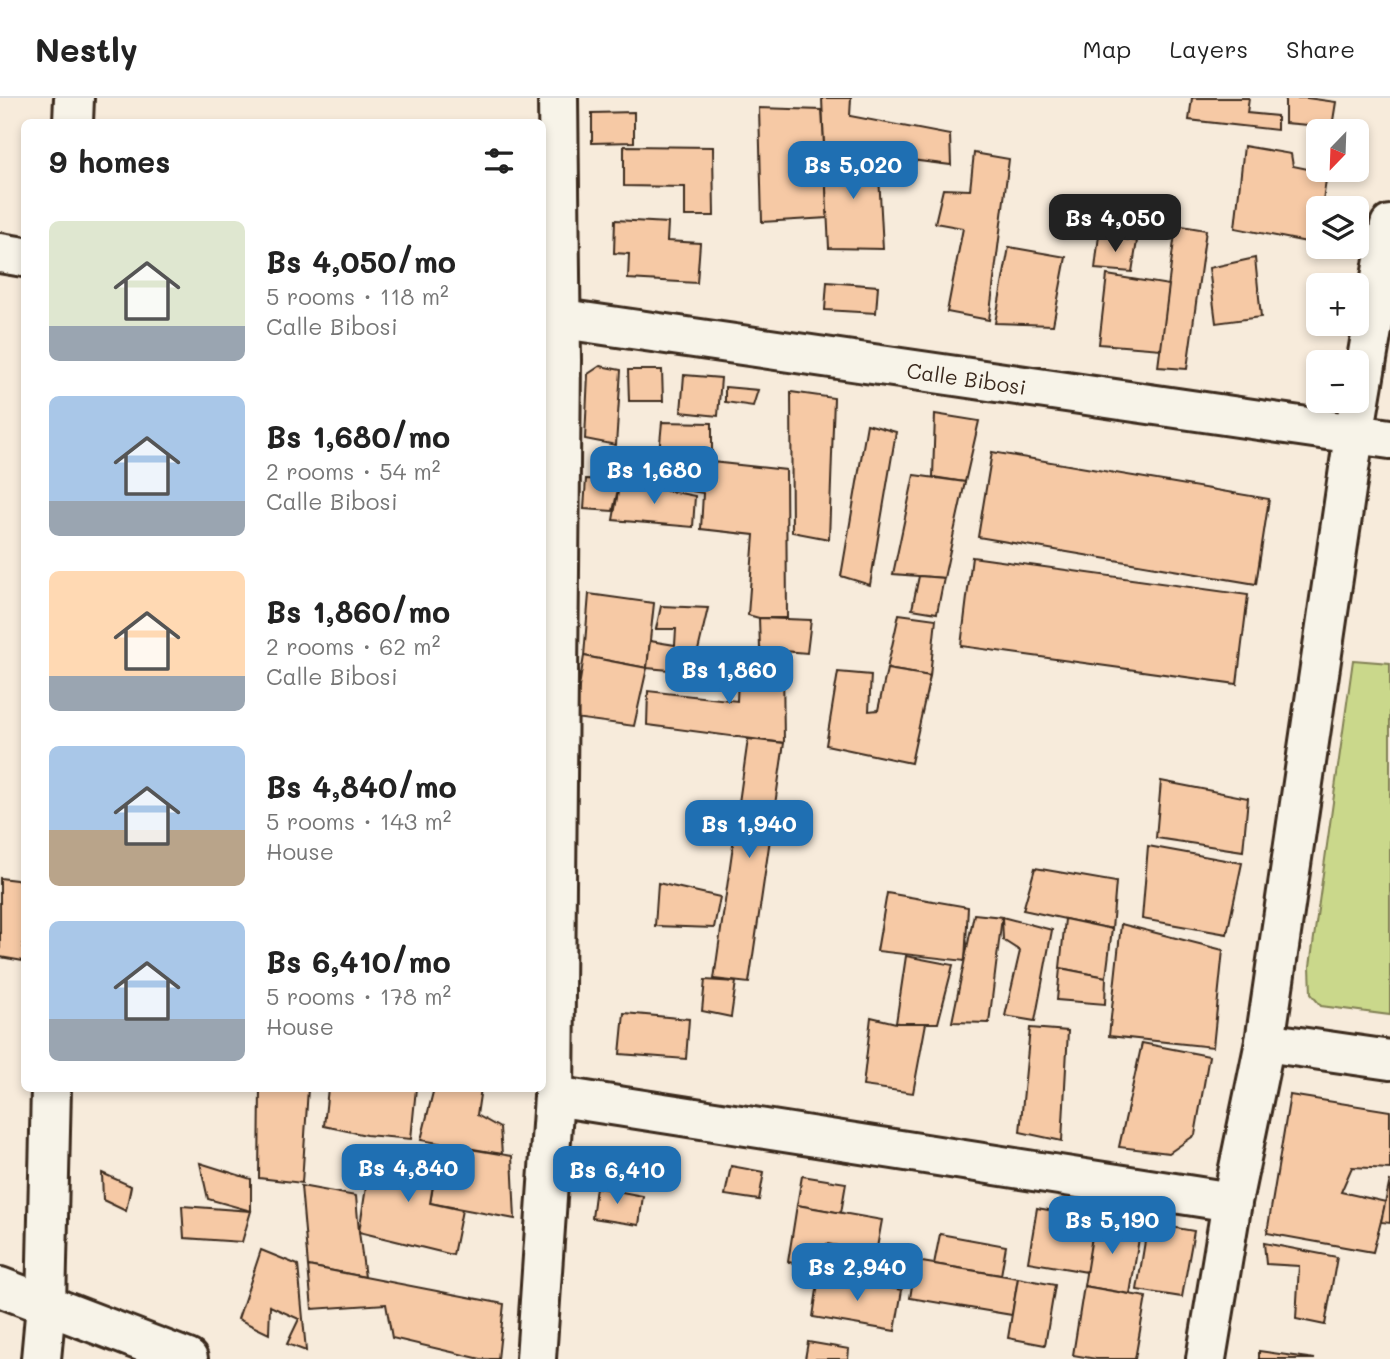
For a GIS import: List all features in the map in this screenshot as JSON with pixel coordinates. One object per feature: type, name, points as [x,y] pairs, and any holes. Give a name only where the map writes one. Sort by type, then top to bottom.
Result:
[{"type":"street","points":[[74,98],[74,119]]},
{"type":"street","points":[[536,1359],[554,1097],[552,317],[558,98]]},
{"type":"street","points":[[1206,1359],[1232,1202],[1265,1042],[1372,437],[1390,225]]},
{"type":"street","points":[[0,253],[21,256]]},
{"type":"street","name":"Calle Bibosi","points":[[552,317],[1372,437]]},
{"type":"street","points":[[1265,1042],[1390,1060]]},
{"type":"street","points":[[41,1359],[46,1305],[51,1092]]},
{"type":"street","points":[[554,1097],[1232,1202]]},
{"type":"street","points":[[0,1287],[188,1359]]},
{"type":"green space","points":[[1353,660],[1390,663],[1390,1015],[1321,1006],[1311,994],[1310,966]]},
{"type":"building","points":[[822,98],[851,98],[850,116],[950,135],[951,165],[824,149]]},
{"type":"building","points":[[1192,98],[1249,98],[1247,113],[1277,116],[1277,130],[1189,120]]},
{"type":"building","points":[[1285,98],[1336,102],[1333,119],[1306,119],[1306,125],[1285,123]]},
{"type":"building","points":[[759,108],[822,110],[828,218],[762,222]]},
{"type":"building","points":[[634,112],[634,142],[592,143],[592,113]]},
{"type":"building","points":[[624,146],[713,147],[714,216],[685,216],[685,187],[624,186]]},
{"type":"building","points":[[1244,146],[1291,154],[1293,166],[1306,169],[1306,182],[1326,182],[1324,196],[1306,196],[1306,242],[1235,228]]},
{"type":"building","points":[[824,149],[878,157],[883,249],[829,248]]},
{"type":"building","points":[[974,153],[1009,159],[989,320],[947,312],[963,228],[935,223],[943,189],[970,190]]},
{"type":"building","points":[[615,220],[668,223],[667,241],[700,243],[697,283],[628,279],[629,254],[614,253]]},
{"type":"building","points":[[1176,225],[1206,230],[1187,369],[1158,367]]},
{"type":"building","points":[[1099,235],[1137,241],[1132,272],[1095,269]]},
{"type":"building","points":[[1009,247],[1066,257],[1053,325],[995,323]]},
{"type":"building","points":[[1255,258],[1261,317],[1216,323],[1209,268]]},
{"type":"building","points":[[1107,275],[1169,285],[1161,349],[1099,344]]},
{"type":"building","points":[[827,282],[878,286],[876,313],[825,310]]},
{"type":"building","points":[[600,366],[621,370],[616,445],[585,439],[588,374]]},
{"type":"building","points":[[628,370],[662,370],[663,401],[629,401]]},
{"type":"building","points":[[684,375],[721,378],[718,416],[681,412]]},
{"type":"building","points":[[725,387],[758,390],[753,406],[725,402]]},
{"type":"building","points":[[791,392],[834,398],[829,539],[792,532]]},
{"type":"building","points":[[935,414],[979,421],[965,482],[933,477]]},
{"type":"building","points":[[662,422],[712,423],[712,462],[786,470],[787,618],[759,618],[748,615],[754,535],[701,529],[703,493],[656,485]]},
{"type":"building","points":[[867,424],[896,432],[870,585],[841,576]]},
{"type":"building","points":[[992,452],[1269,499],[1256,584],[978,537]]},
{"type":"building","points":[[914,475],[965,482],[944,578],[893,574]]},
{"type":"building","points":[[586,479],[620,481],[613,511],[584,509]]},
{"type":"building","points":[[620,481],[695,496],[693,527],[613,520]]},
{"type":"building","points":[[972,557],[1248,595],[1237,684],[961,646]]},
{"type":"building","points":[[919,576],[944,578],[937,613],[912,609]]},
{"type":"building","points":[[589,594],[654,603],[647,668],[584,656]]},
{"type":"building","points":[[661,606],[708,608],[693,672],[647,668],[650,641],[675,645],[676,629],[656,629]]},
{"type":"building","points":[[899,614],[936,619],[930,676],[887,669]]},
{"type":"building","points":[[759,618],[811,620],[807,653],[760,649]]},
{"type":"building","points":[[739,655],[783,664],[784,743],[647,725],[648,691],[737,701]]},
{"type":"building","points":[[584,656],[647,668],[634,726],[574,718]]},
{"type":"building","points":[[887,669],[930,676],[911,763],[826,745],[838,672],[871,675],[869,711],[878,710]]},
{"type":"building","points":[[748,739],[784,743],[749,983],[714,979]]},
{"type":"building","points":[[1161,781],[1248,798],[1243,851],[1156,838]]},
{"type":"building","points":[[1148,846],[1242,863],[1227,934],[1142,919]]},
{"type":"building","points":[[1035,868],[1116,882],[1112,929],[1023,910]]},
{"type":"building","points":[[0,878],[21,881],[21,961],[0,957]]},
{"type":"building","points":[[658,883],[720,897],[714,928],[655,926]]},
{"type":"building","points":[[887,893],[968,907],[965,961],[877,951]]},
{"type":"building","points":[[974,914],[1002,917],[989,1023],[952,1022]]},
{"type":"building","points":[[1002,917],[1052,930],[1035,1021],[1005,1016],[1020,951],[1003,940]]},
{"type":"building","points":[[1065,919],[1112,929],[1106,977],[1060,968]]},
{"type":"building","points":[[1121,924],[1223,950],[1213,1047],[1109,1036]]},
{"type":"building","points":[[906,956],[953,965],[938,1023],[896,1023]]},
{"type":"building","points":[[1060,968],[1106,977],[1105,1004],[1057,1000]]},
{"type":"building","points":[[705,980],[736,982],[731,1017],[702,1011]]},
{"type":"building","points":[[624,1013],[689,1019],[686,1059],[620,1054]]},
{"type":"building","points":[[871,1017],[896,1023],[926,1023],[913,1093],[863,1086]]},
{"type":"building","points":[[1030,1028],[1068,1031],[1062,1141],[1020,1132]]},
{"type":"building","points":[[1142,1043],[1209,1056],[1195,1135],[1169,1153],[1119,1147]]},
{"type":"building","points":[[260,1092],[308,1092],[302,1183],[259,1178]]},
{"type":"building","points":[[328,1092],[416,1092],[411,1139],[366,1135],[324,1126]]},
{"type":"building","points":[[433,1092],[480,1092],[477,1115],[500,1128],[502,1154],[421,1140]]},
{"type":"building","points":[[1290,1095],[1390,1111],[1390,1169],[1352,1167],[1341,1192],[1386,1202],[1373,1252],[1267,1233]]},
{"type":"building","points":[[440,1144],[512,1156],[515,1219],[430,1203]]},
{"type":"building","points":[[371,1155],[438,1156],[430,1203],[462,1210],[453,1255],[359,1232]]},
{"type":"building","points":[[200,1163],[251,1179],[251,1211],[208,1199]]},
{"type":"building","points":[[731,1166],[764,1172],[759,1200],[725,1195]]},
{"type":"building","points":[[102,1173],[131,1186],[126,1211],[103,1200]]},
{"type":"building","points":[[802,1176],[846,1183],[841,1213],[797,1205]]},
{"type":"building","points":[[1390,1180],[1390,1223],[1381,1222]]},
{"type":"building","points":[[301,1186],[356,1196],[365,1277],[308,1266]]},
{"type":"building","points":[[596,1187],[643,1196],[639,1225],[592,1218]]},
{"type":"building","points":[[797,1205],[882,1220],[876,1253],[827,1244],[824,1268],[788,1262]]},
{"type":"building","points":[[182,1206],[251,1211],[242,1242],[184,1238]]},
{"type":"building","points":[[1037,1208],[1095,1218],[1087,1272],[1028,1262]]},
{"type":"building","points":[[1095,1218],[1141,1226],[1130,1294],[1084,1286]]},
{"type":"building","points":[[1148,1223],[1194,1231],[1182,1297],[1137,1290]]},
{"type":"building","points":[[940,1234],[1006,1246],[1001,1275],[934,1264]]},
{"type":"building","points":[[1264,1243],[1337,1257],[1325,1325],[1296,1319],[1299,1266],[1266,1264]]},
{"type":"building","points":[[261,1250],[298,1265],[306,1351],[287,1344],[299,1319],[270,1306],[269,1334],[238,1319]]},
{"type":"building","points":[[916,1261],[1018,1278],[1012,1315],[910,1298]]},
{"type":"building","points":[[308,1266],[504,1304],[498,1359],[481,1359],[392,1338],[386,1304],[312,1309]]},
{"type":"building","points":[[819,1276],[902,1290],[895,1331],[813,1317]]},
{"type":"building","points":[[1018,1278],[1055,1285],[1045,1345],[1008,1338]]},
{"type":"building","points":[[1084,1286],[1146,1297],[1135,1359],[1096,1359],[1073,1355]]},
{"type":"building","points":[[808,1342],[849,1349],[848,1359],[805,1359]]},
{"type":"building","points":[[1259,1351],[1315,1359],[1259,1359]]}]
